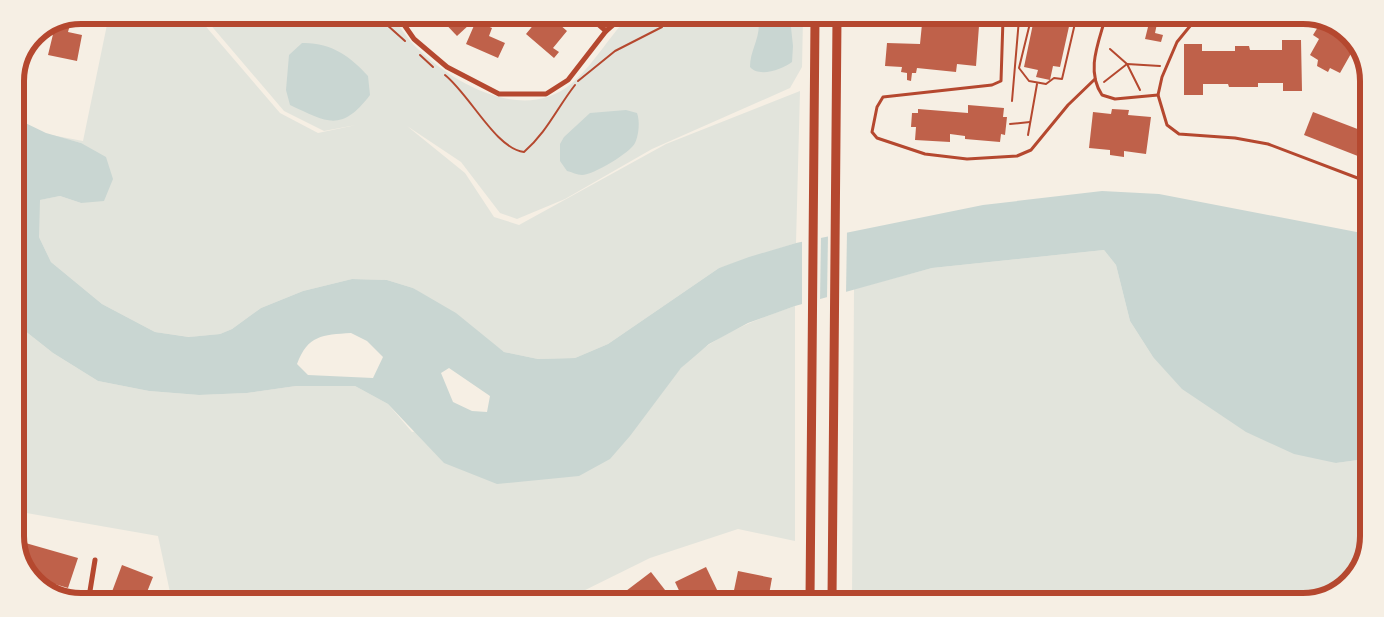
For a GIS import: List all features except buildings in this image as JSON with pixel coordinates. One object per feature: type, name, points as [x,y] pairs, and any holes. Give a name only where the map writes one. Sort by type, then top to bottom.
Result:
[{"type":"main road","points":[[810,593],[815,24]]},
{"type":"main road","points":[[832,593],[837,24]]},
{"type":"street","points":[[404,24],[414,39],[447,68],[499,94],[546,94],[568,80],[606,31],[614,24]]},
{"type":"street","points":[[598,24],[606,31]]},
{"type":"street","points":[[90,593],[96,560]]},
{"type":"lane","points":[[1003,24],[1001,81],[992,85],[883,98],[877,107],[872,132],[877,138],[925,154],[967,160],[1016,156],[1031,150],[1068,105],[1095,79]]},
{"type":"lane","points":[[1104,24],[1093,64],[1095,79],[1102,95],[1108,98],[1158,95]]},
{"type":"lane","points":[[1210,24],[1193,25],[1177,42],[1168,61],[1158,95],[1167,125],[1179,134],[1235,138],[1268,144],[1360,179]]},
{"type":"path","points":[[383,24],[410,46]]},
{"type":"path","points":[[444,74],[460,88],[499,139],[514,150],[524,152],[535,142],[579,81],[616,51],[662,27],[664,24]]},
{"type":"path","points":[[1012,101],[1018,24]]},
{"type":"path","points":[[1019,68],[1030,24]]},
{"type":"path","points":[[1019,68],[1029,81],[1037,84],[1046,84],[1054,78],[1062,78],[1075,24]]},
{"type":"path","points":[[1110,49],[1127,64],[1140,90]]},
{"type":"path","points":[[416,51],[438,70]]},
{"type":"path","points":[[1100,84],[1108,80],[1127,64],[1133,62],[1160,66]]},
{"type":"path","points":[[1108,80],[1108,87]]},
{"type":"path","points":[[1028,135],[1037,84]]},
{"type":"path","points":[[1010,124],[1030,122]]},
{"type":"shaded area","points":[[107,24],[204,24],[280,113],[318,133],[356,125],[324,131],[284,111],[210,24],[398,24],[414,45],[451,75],[491,95],[512,100],[533,100],[552,95],[571,84],[586,70],[622,24],[803,24],[802,67],[790,88],[652,149],[565,199],[517,219],[500,213],[461,162],[407,126],[465,173],[494,217],[519,225],[666,144],[800,91],[796,243],[719,268],[608,344],[575,358],[538,359],[504,352],[413,288],[387,280],[352,279],[303,291],[261,308],[232,329],[220,334],[190,337],[155,332],[102,304],[51,262],[39,237],[39,200],[60,196],[81,203],[81,143],[46,134],[83,141]]},
{"type":"shaded area","points":[[791,24],[793,46],[792,62],[777,70],[765,72],[759,72],[750,67],[759,25]]},
{"type":"shaded area","points":[[302,43],[322,45],[339,52],[354,62],[368,76],[370,95],[350,115],[333,121],[314,116],[290,105],[286,90],[289,55]]},
{"type":"shaded area","points":[[626,110],[637,113],[639,120],[637,136],[632,147],[611,163],[587,174],[580,175],[567,171],[560,161],[560,144],[564,137],[590,113]]},
{"type":"shaded area","points":[[24,122],[46,133],[81,143],[106,157],[113,179],[104,201],[81,203],[60,196],[40,200],[39,237],[51,262],[102,304],[155,332],[189,337],[220,334],[232,329],[261,308],[303,291],[352,279],[387,280],[413,288],[456,313],[504,352],[538,359],[575,358],[608,344],[719,268],[749,257],[796,243],[983,205],[1102,191],[1159,194],[1360,233],[1360,460],[1336,463],[1294,454],[1246,432],[1182,389],[1153,357],[1130,321],[1116,265],[1104,250],[932,268],[795,306],[748,323],[709,344],[681,368],[630,436],[610,459],[579,476],[497,484],[444,463],[388,404],[355,386],[296,386],[247,393],[199,395],[149,391],[98,381],[53,353],[24,330]],"holes":[[[351,333],[367,341],[383,357],[373,378],[308,375],[297,364],[306,347],[317,338]],[[449,368],[490,396],[487,412],[472,411],[453,402],[441,373]]]},
{"type":"shaded area","points":[[1104,250],[1116,265],[1130,321],[1153,357],[1336,463],[1360,460],[1360,536],[1359,547],[1353,565],[1335,584],[1311,593],[852,593],[854,289],[932,268]]},
{"type":"shaded area","points":[[795,306],[795,541],[738,529],[650,558],[579,593],[170,593],[158,536],[24,513],[24,330],[53,353],[98,381],[149,391],[199,395],[247,393],[296,386],[355,386],[388,404],[412,432],[657,399],[678,372],[706,347],[734,330]]},
{"type":"pier","points":[[847,230],[846,294],[827,299],[828,234]]},
{"type":"pier","points":[[821,235],[820,301],[802,307],[802,239]]}]
